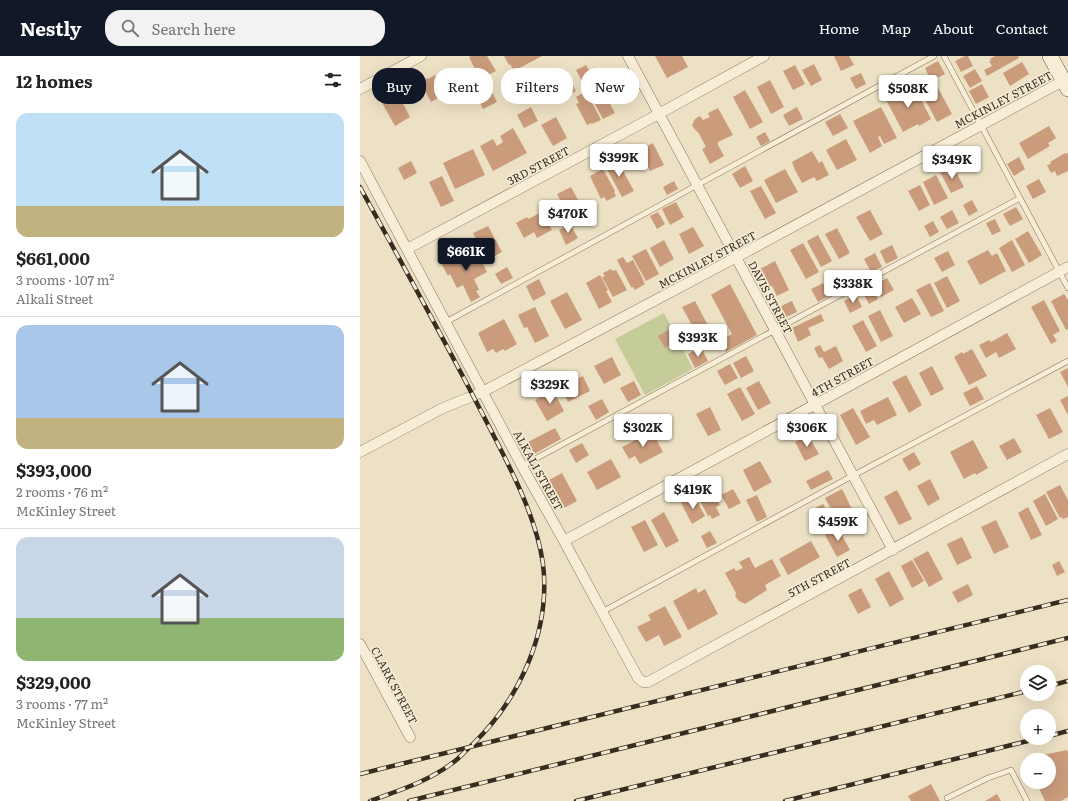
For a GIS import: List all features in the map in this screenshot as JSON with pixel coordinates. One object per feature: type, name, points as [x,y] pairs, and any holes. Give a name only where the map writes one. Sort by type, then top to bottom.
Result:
[{"type":"main road","points":[[1050,56],[1066,85]]},
{"type":"street","name":"DAVIS STREET","points":[[628,56],[893,550]]},
{"type":"street","name":"3RD STREET","points":[[407,249],[764,56]]},
{"type":"street","points":[[360,89],[418,57]]},
{"type":"street","name":"MCKINLEY STREET","points":[[360,452],[443,408],[483,392],[981,125],[1066,85]]},
{"type":"street","name":"ALKALI STREET","points":[[360,161],[522,466],[638,678],[643,682]]},
{"type":"street","name":"4TH STREET","points":[[564,541],[1064,269]]},
{"type":"street","name":"5TH STREET","points":[[643,682],[648,682],[1068,454]]},
{"type":"street","name":"CLARK STREET","points":[[360,644],[410,738]]},
{"type":"lane","points":[[446,322],[934,56]]},
{"type":"lane","points":[[944,56],[1020,198],[1064,269],[1068,288]]},
{"type":"lane","points":[[522,466],[1020,198]]},
{"type":"lane","points":[[602,612],[853,475],[1068,361]]},
{"type":"lane","points":[[947,798],[988,778],[1011,770],[1027,801]]},
{"type":"green space","points":[[664,313],[693,369],[645,395],[615,339]]},
{"type":"building","points":[[487,56],[496,71],[493,72],[493,68],[474,68],[469,57]]},
{"type":"building","points":[[504,56],[542,56],[520,68],[512,68],[510,64],[509,65]]},
{"type":"building","points":[[655,56],[682,56],[688,67],[667,78]]},
{"type":"building","points":[[834,56],[849,56],[854,65],[841,71]]},
{"type":"building","points":[[968,56],[973,66],[961,72],[955,61]]},
{"type":"building","points":[[995,56],[1018,56],[1019,58],[987,76],[984,70],[992,66],[989,61],[991,61],[990,59]]},
{"type":"building","points":[[938,61],[945,74],[931,81],[925,68]]},
{"type":"building","points":[[1022,62],[1029,74],[1010,86],[1003,73]]},
{"type":"building","points":[[814,64],[822,80],[811,86],[802,70]]},
{"type":"building","points":[[586,65],[588,68],[581,68],[581,79],[576,70]]},
{"type":"building","points":[[795,65],[805,84],[793,90],[783,71]]},
{"type":"building","points":[[975,69],[982,81],[970,88],[963,76]]},
{"type":"building","points":[[861,73],[866,84],[856,89],[850,78]]},
{"type":"building","points":[[434,76],[434,100],[431,102],[426,93],[426,79]]},
{"type":"building","points":[[770,80],[784,107],[771,114],[757,87]]},
{"type":"building","points":[[936,84],[952,114],[937,122],[921,92]]},
{"type":"building","points":[[982,84],[989,97],[976,104],[969,91]]},
{"type":"building","points":[[573,86],[576,91],[573,93]]},
{"type":"building","points":[[915,88],[931,119],[919,126],[918,124],[903,132],[883,94],[891,90],[896,98]]},
{"type":"building","points":[[745,90],[763,122],[750,129],[733,97]]},
{"type":"building","points":[[493,94],[497,102],[493,104]]},
{"type":"building","points":[[581,94],[581,104],[593,104],[601,120],[587,125],[576,104],[579,103],[576,97]]},
{"type":"building","points":[[383,104],[403,104],[410,117],[395,126]]},
{"type":"building","points":[[480,104],[493,104],[483,109]]},
{"type":"building","points":[[595,104],[610,104],[615,113],[603,119]]},
{"type":"building","points":[[531,107],[538,121],[524,128],[517,115]]},
{"type":"building","points":[[797,107],[803,119],[789,126],[783,115]]},
{"type":"building","points":[[881,107],[897,138],[884,144],[880,136],[878,137],[882,146],[870,153],[853,121]]},
{"type":"building","points":[[718,108],[733,135],[718,142],[724,156],[710,164],[702,149],[706,147],[698,132],[692,125],[695,119],[700,116],[703,120],[710,117],[708,113]]},
{"type":"building","points":[[840,114],[848,128],[833,136],[825,122]]},
{"type":"building","points":[[556,117],[567,138],[553,146],[541,125]]},
{"type":"building","points":[[1049,126],[1056,138],[1048,143],[1050,146],[1028,159],[1019,143]]},
{"type":"building","points":[[513,128],[527,153],[493,171],[480,146],[493,139],[497,146],[503,142],[500,136]]},
{"type":"building","points":[[765,132],[770,141],[761,146],[756,137]]},
{"type":"building","points":[[846,139],[857,160],[837,170],[826,150]]},
{"type":"building","points":[[653,143],[664,165],[650,171],[640,150]]},
{"type":"building","points":[[473,149],[485,175],[455,189],[443,163]]},
{"type":"building","points":[[812,151],[819,163],[822,161],[829,175],[817,181],[814,177],[802,183],[792,162]]},
{"type":"building","points":[[1065,153],[1068,153],[1068,171],[1057,176],[1055,171],[1051,173],[1047,165],[1051,164],[1050,162]]},
{"type":"building","points":[[1019,157],[1025,169],[1014,176],[1007,164]]},
{"type":"building","points":[[616,158],[634,191],[622,197],[604,164]]},
{"type":"building","points":[[411,161],[417,173],[404,180],[398,168]]},
{"type":"building","points":[[745,166],[753,181],[740,188],[732,174]]},
{"type":"building","points":[[953,166],[964,187],[951,193],[940,172]]},
{"type":"building","points":[[603,169],[615,191],[616,196],[607,201],[604,197],[601,199],[590,176]]},
{"type":"building","points":[[785,169],[798,192],[776,203],[764,180]]},
{"type":"building","points":[[936,175],[948,198],[934,205],[923,182]]},
{"type":"building","points":[[442,176],[454,201],[441,207],[429,182]]},
{"type":"building","points":[[1039,179],[1046,192],[1033,199],[1026,186]]},
{"type":"building","points":[[674,181],[678,189],[667,195],[663,187]]},
{"type":"building","points":[[920,185],[930,205],[919,211],[908,191]]},
{"type":"building","points":[[761,186],[776,213],[765,219],[750,191]]},
{"type":"building","points":[[571,187],[585,213],[571,221],[557,194]]},
{"type":"building","points":[[972,200],[978,211],[969,216],[963,205]]},
{"type":"building","points":[[676,202],[684,217],[670,225],[662,209]]},
{"type":"building","points":[[1016,207],[1023,219],[1010,226],[1003,214]]},
{"type":"building","points":[[870,210],[883,234],[870,241],[856,217]]},
{"type":"building","points":[[952,210],[959,223],[947,229],[940,217]]},
{"type":"building","points":[[542,212],[552,230],[537,238],[534,232],[524,238],[516,223],[527,217],[528,219]]},
{"type":"building","points":[[658,212],[665,224],[657,229],[650,216]]},
{"type":"building","points":[[995,219],[1001,231],[992,235],[986,223]]},
{"type":"building","points":[[933,221],[939,232],[930,237],[924,226]]},
{"type":"building","points":[[570,224],[578,238],[566,245],[559,230]]},
{"type":"building","points":[[488,226],[502,252],[487,260],[473,233]]},
{"type":"building","points":[[693,227],[704,246],[689,254],[679,234]]},
{"type":"building","points":[[837,228],[850,253],[839,259],[825,234]]},
{"type":"building","points":[[1028,231],[1042,255],[1029,263],[1015,239]]},
{"type":"building","points":[[818,235],[832,261],[821,267],[807,241]]},
{"type":"building","points":[[664,240],[674,259],[660,267],[650,248]]},
{"type":"building","points":[[1012,240],[1025,265],[1012,272],[999,248]]},
{"type":"building","points":[[803,243],[819,272],[806,279],[790,250]]},
{"type":"building","points":[[892,245],[898,258],[886,264],[880,251]]},
{"type":"building","points":[[467,249],[470,255],[477,252],[487,272],[474,279],[479,290],[476,291],[480,297],[471,302],[463,285],[457,288],[450,274],[448,276],[441,263]]},
{"type":"building","points":[[646,249],[659,274],[646,281],[632,256]]},
{"type":"building","points":[[988,250],[992,256],[997,253],[1006,271],[980,285],[967,261]]},
{"type":"building","points":[[948,251],[955,265],[942,272],[934,258]]},
{"type":"building","points":[[875,253],[882,267],[871,272],[864,259]]},
{"type":"building","points":[[623,257],[627,263],[633,260],[644,281],[645,284],[635,290],[631,287],[617,260]]},
{"type":"building","points":[[775,261],[789,290],[777,296],[772,286],[769,287],[760,269]]},
{"type":"building","points":[[507,267],[513,278],[501,284],[495,274]]},
{"type":"building","points":[[611,269],[613,271],[616,270],[627,290],[613,297],[602,277],[605,276],[603,273]]},
{"type":"building","points":[[600,275],[608,290],[606,291],[612,302],[599,309],[586,283]]},
{"type":"building","points":[[947,276],[960,301],[947,308],[934,283]]},
{"type":"building","points":[[887,278],[894,290],[881,297],[875,285]]},
{"type":"building","points":[[539,279],[546,294],[533,301],[526,286]]},
{"type":"building","points":[[823,283],[829,296],[818,302],[811,289]]},
{"type":"building","points":[[930,283],[944,311],[931,317],[916,290]]},
{"type":"building","points":[[730,284],[757,335],[726,352],[720,341],[732,334],[711,295]]},
{"type":"building","points":[[871,286],[878,299],[869,304],[862,291]]},
{"type":"building","points":[[567,292],[582,320],[565,329],[550,301]]},
{"type":"building","points":[[1064,294],[1068,300],[1068,329],[1066,330],[1051,301]]},
{"type":"building","points":[[856,295],[862,307],[850,313],[844,301]]},
{"type":"building","points":[[912,298],[921,314],[904,323],[895,307]]},
{"type":"building","points":[[1044,300],[1060,331],[1053,335],[1057,341],[1051,344],[1031,307]]},
{"type":"building","points":[[695,301],[710,329],[698,336],[682,307]]},
{"type":"building","points":[[792,301],[797,312],[786,317],[781,306]]},
{"type":"building","points":[[535,307],[549,336],[535,343],[527,327],[524,328],[518,315]]},
{"type":"building","points":[[880,310],[893,336],[881,342],[868,316]]},
{"type":"building","points":[[821,314],[824,321],[808,328],[811,335],[798,342],[792,328]]},
{"type":"building","points":[[504,319],[517,344],[505,351],[503,349],[496,353],[493,349],[487,352],[478,333]]},
{"type":"building","points":[[863,320],[877,346],[866,352],[852,326]]},
{"type":"building","points":[[668,330],[675,342],[665,348],[658,336]]},
{"type":"building","points":[[1007,333],[1016,349],[999,358],[996,352],[986,358],[979,345],[989,340],[991,342]]},
{"type":"building","points":[[820,345],[824,352],[836,346],[843,361],[829,369],[822,357],[819,358],[814,348]]},
{"type":"building","points":[[701,347],[708,361],[695,368],[688,354]]},
{"type":"building","points":[[972,349],[987,376],[969,385],[954,357],[962,352],[963,354]]},
{"type":"building","points":[[746,356],[754,371],[741,378],[733,363]]},
{"type":"building","points":[[612,357],[621,375],[604,384],[594,366]]},
{"type":"building","points":[[730,364],[738,378],[725,385],[717,371]]},
{"type":"building","points":[[932,366],[944,389],[931,396],[919,373]]},
{"type":"building","points":[[1068,368],[1068,387],[1060,372]]},
{"type":"building","points":[[906,375],[922,405],[909,413],[892,382]]},
{"type":"building","points":[[583,376],[590,391],[568,402],[561,387]]},
{"type":"building","points":[[634,381],[641,395],[628,402],[620,388]]},
{"type":"building","points":[[759,381],[771,403],[758,410],[746,388]]},
{"type":"building","points":[[977,386],[984,399],[970,406],[963,393]]},
{"type":"building","points":[[740,387],[755,414],[742,421],[727,394]]},
{"type":"building","points":[[553,390],[564,411],[547,421],[535,400]]},
{"type":"building","points":[[1068,396],[1068,415],[1060,400]]},
{"type":"building","points":[[888,397],[897,415],[877,425],[874,420],[866,424],[860,411]]},
{"type":"building","points":[[602,399],[609,412],[596,420],[588,406]]},
{"type":"building","points":[[710,407],[721,430],[708,436],[696,414]]},
{"type":"building","points":[[853,408],[870,437],[856,445],[840,415]]},
{"type":"building","points":[[1050,408],[1063,432],[1049,439],[1036,415]]},
{"type":"building","points":[[555,428],[561,439],[534,454],[528,442]]},
{"type":"building","points":[[652,431],[663,452],[640,464],[635,456],[629,459],[622,447]]},
{"type":"building","points":[[808,435],[819,454],[805,461],[795,442]]},
{"type":"building","points":[[1014,438],[1022,452],[1007,460],[999,446]]},
{"type":"building","points":[[973,440],[988,468],[976,475],[975,473],[964,479],[950,452]]},
{"type":"building","points":[[582,443],[589,455],[576,463],[569,450]]},
{"type":"building","points":[[914,452],[921,464],[909,471],[902,459]]},
{"type":"building","points":[[611,459],[621,477],[597,490],[587,472]]},
{"type":"building","points":[[760,461],[772,482],[754,492],[743,470]]},
{"type":"building","points":[[828,470],[833,479],[811,490],[806,481]]},
{"type":"building","points":[[562,473],[577,501],[564,508],[549,480]]},
{"type":"building","points":[[930,479],[940,499],[928,506],[917,486]]},
{"type":"building","points":[[1060,485],[1068,500],[1068,517],[1063,519],[1061,517],[1060,518],[1046,492]]},
{"type":"building","points":[[711,488],[720,505],[716,507],[720,515],[712,519],[710,515],[708,516],[697,495]]},
{"type":"building","points":[[733,489],[741,503],[729,509],[721,495]]},
{"type":"building","points":[[842,489],[854,513],[838,522],[825,498]]},
{"type":"building","points":[[897,490],[912,519],[899,525],[884,497]]},
{"type":"building","points":[[1045,494],[1058,519],[1046,526],[1033,501]]},
{"type":"building","points":[[757,495],[767,517],[757,522],[746,500]]},
{"type":"building","points":[[694,496],[705,516],[692,524],[681,503]]},
{"type":"building","points":[[823,504],[830,516],[818,522],[812,510]]},
{"type":"building","points":[[1028,507],[1042,535],[1031,540],[1018,513]]},
{"type":"building","points":[[664,512],[679,541],[666,548],[651,520]]},
{"type":"building","points":[[645,520],[658,545],[644,552],[631,527]]},
{"type":"building","points":[[996,520],[1009,547],[994,554],[981,527]]},
{"type":"building","points":[[838,528],[850,550],[837,557],[825,535]]},
{"type":"building","points":[[710,531],[717,543],[707,548],[701,536]]},
{"type":"building","points":[[962,537],[972,558],[957,565],[947,544]]},
{"type":"building","points":[[811,541],[820,557],[788,575],[779,559]]},
{"type":"building","points":[[928,551],[943,579],[929,587],[913,559]]},
{"type":"building","points":[[749,557],[755,568],[772,559],[781,576],[765,585],[767,590],[745,604],[739,601],[735,596],[736,593],[725,573],[734,568],[736,571],[743,568],[739,562]]},
{"type":"building","points":[[912,560],[924,581],[912,588],[901,566]]},
{"type":"building","points":[[1059,561],[1065,572],[1057,576],[1052,565]]},
{"type":"building","points":[[889,571],[904,599],[890,607],[875,579]]},
{"type":"building","points":[[968,584],[973,595],[958,603],[952,592]]},
{"type":"building","points":[[696,588],[698,593],[705,589],[718,614],[688,630],[673,601]]},
{"type":"building","points":[[861,588],[871,607],[858,614],[848,595]]},
{"type":"building","points":[[665,606],[682,637],[664,646],[659,635],[646,642],[637,627],[651,620],[648,615]]},
{"type":"building","points":[[1067,750],[1068,752],[1068,797],[1061,801],[1045,801],[1039,789],[1056,789],[1056,753],[1052,753]]},
{"type":"building","points":[[931,784],[940,801],[911,801],[908,796]]},
{"type":"building","points":[[997,794],[1001,801],[985,801]]},
{"type":"railway","points":[[360,187],[452,356],[518,486],[534,525],[543,564],[544,589],[542,614],[537,638],[529,662],[505,706],[490,726],[454,762],[442,770],[412,786],[370,801]]},
{"type":"railway","points":[[360,774],[1068,600]]},
{"type":"railway","points":[[409,801],[1068,638]]},
{"type":"railway","points":[[1056,684],[1068,681]]},
{"type":"railway","points":[[576,801],[1020,693]]},
{"type":"railway","points":[[1056,734],[1068,731]]},
{"type":"railway","points":[[785,801],[1020,743]]}]
